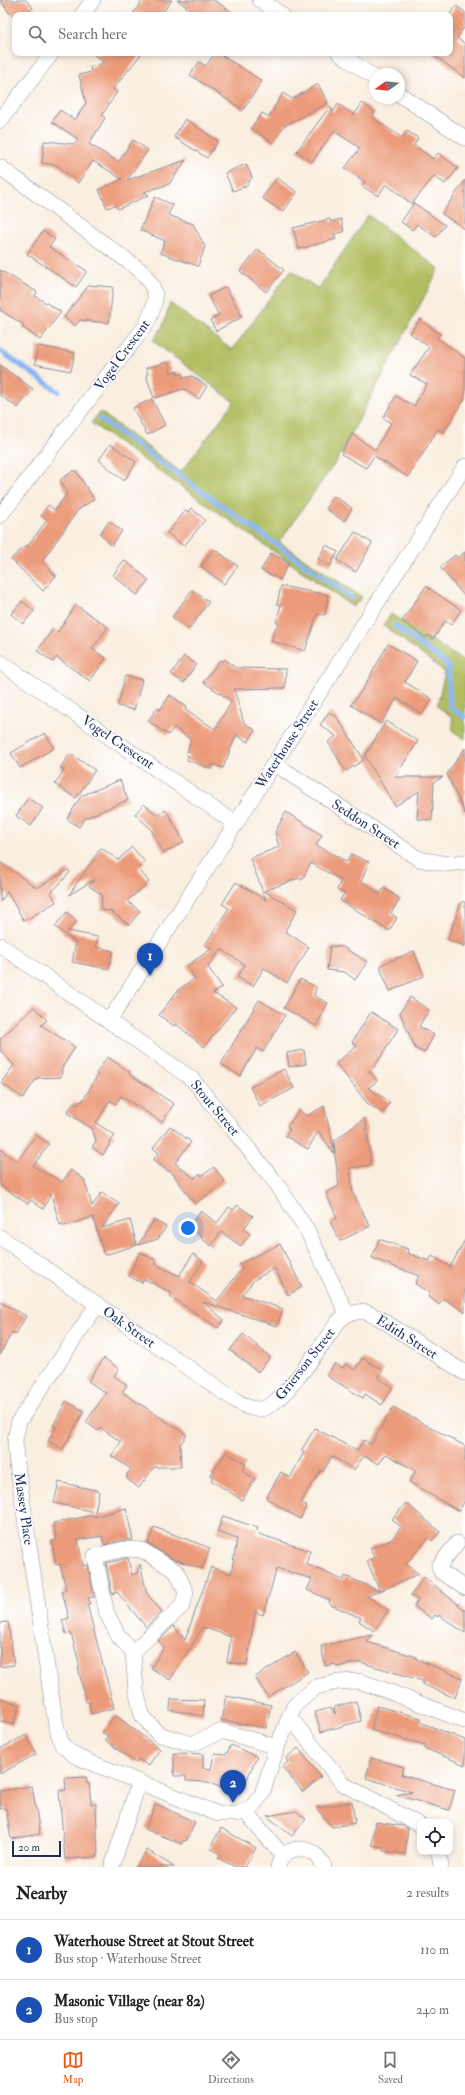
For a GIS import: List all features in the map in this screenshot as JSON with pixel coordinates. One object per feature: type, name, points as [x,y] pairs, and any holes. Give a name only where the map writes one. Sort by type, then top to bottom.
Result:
[{"type":"street","points":[[84,12],[93,0]]},
{"type":"street","points":[[260,0],[278,12]]},
{"type":"street","points":[[0,121],[50,56]]},
{"type":"street","points":[[343,56],[369,74]]},
{"type":"street","points":[[405,98],[465,138]]},
{"type":"street","name":"Vogel Crescent","points":[[0,167],[140,270],[152,283],[156,303],[146,325],[0,516]]},
{"type":"street","name":"Waterhouse Street","points":[[109,1021],[465,466]]},
{"type":"street","name":"Vogel Crescent","points":[[0,662],[236,824]]},
{"type":"street","name":"Seddon Street","points":[[275,764],[419,859],[447,864],[465,862]]},
{"type":"street","name":"Stout Street","points":[[0,946],[192,1079],[276,1183],[307,1230],[347,1314]]},
{"type":"street","name":"Oak Street","points":[[0,1237],[244,1406],[253,1409],[262,1409]]},
{"type":"street","name":"Massey Place","points":[[97,1305],[19,1420],[15,1439],[16,1457],[56,1725],[62,1745],[75,1756],[218,1814],[237,1814],[245,1811]]},
{"type":"street","name":"Edith Street","points":[[347,1314],[363,1311],[379,1318],[465,1374]]},
{"type":"street","name":"Grierson Street","points":[[262,1409],[283,1396],[338,1322],[347,1314]]},
{"type":"street","points":[[457,1543],[439,1566],[441,1572],[465,1588]]},
{"type":"street","points":[[133,1652],[182,1606],[186,1593],[177,1572],[142,1550],[125,1549],[96,1556],[107,1614],[119,1637],[133,1652],[136,1690],[142,1714],[158,1734],[192,1744],[222,1731],[276,1747]]},
{"type":"street","points":[[324,1867],[321,1859],[309,1850],[294,1849],[281,1862],[245,1811],[251,1808],[262,1794],[276,1747],[294,1706],[316,1687],[338,1682],[358,1681],[465,1721]]},
{"type":"street","points":[[289,1716],[343,1784],[417,1823]]},
{"type":"street","points":[[112,1867],[139,1782]]},
{"type":"street","points":[[440,1855],[441,1867]]},
{"type":"green space","points":[[368,215],[439,269],[338,459],[279,542],[362,597],[353,607],[91,423],[100,412],[181,472],[234,402],[153,341],[163,326],[170,303],[232,350],[291,270],[318,289]]},
{"type":"green space","points":[[391,614],[465,662],[465,739],[453,731],[452,717],[437,706],[445,672],[383,625]]},
{"type":"building","points":[[0,0],[26,0],[33,8],[28,12],[12,12],[11,15]]},
{"type":"building","points":[[143,0],[172,0],[163,12],[134,12]]},
{"type":"building","points":[[177,0],[214,0],[232,12],[194,12]]},
{"type":"building","points":[[456,6],[465,12],[465,26],[457,38],[465,44],[465,78],[435,56],[453,56],[453,12],[452,12]]},
{"type":"building","points":[[96,56],[140,56],[113,89],[117,92],[102,115],[105,118],[89,144],[118,162],[133,140],[148,150],[127,180],[186,160],[169,184],[144,192],[149,195],[118,209],[115,205],[107,208],[99,190],[122,179],[93,161],[78,183],[57,165],[42,163],[44,141],[75,144],[78,139],[52,122],[60,110],[75,120],[86,103],[79,75],[91,72],[90,67],[104,63]]},
{"type":"building","points":[[213,56],[223,56],[262,81],[243,110],[190,75],[199,62],[206,66]]},
{"type":"building","points":[[318,84],[328,103],[284,126],[273,143],[251,128],[262,113],[269,117],[283,93],[292,99]]},
{"type":"building","points":[[362,103],[375,112],[372,117],[402,138],[407,131],[418,138],[414,145],[433,159],[438,153],[458,168],[445,184],[434,176],[412,204],[386,184],[378,196],[362,186],[365,182],[345,168],[360,148],[334,131],[312,162],[297,151],[330,106],[333,112],[338,104],[354,115]]},
{"type":"building","points":[[185,119],[218,141],[207,158],[174,137]]},
{"type":"building","points":[[246,164],[252,177],[246,186],[233,191],[225,173]]},
{"type":"building","points":[[277,178],[297,192],[283,212],[262,198]]},
{"type":"building","points":[[465,180],[465,229],[442,214]]},
{"type":"building","points":[[155,197],[173,205],[168,215],[193,224],[205,247],[198,266],[160,253],[165,241],[140,230]]},
{"type":"building","points":[[414,203],[445,225],[436,237],[417,224],[412,230],[401,222]]},
{"type":"building","points":[[330,219],[331,222],[341,219],[344,232],[334,234],[336,239],[299,249],[293,228]]},
{"type":"building","points":[[43,231],[55,239],[49,247],[87,271],[76,287],[27,254]]},
{"type":"building","points":[[258,249],[284,270],[266,292],[240,271]]},
{"type":"building","points":[[0,270],[37,292],[35,296],[61,312],[40,340],[22,327],[24,325],[0,310]]},
{"type":"building","points":[[89,285],[113,287],[109,323],[80,320],[75,326],[64,317]]},
{"type":"building","points":[[226,287],[242,317],[216,331],[210,320],[219,315],[208,296]]},
{"type":"building","points":[[420,319],[440,334],[437,338],[465,358],[465,398],[444,432],[438,429],[408,477],[374,456],[366,468],[341,454],[352,434],[375,450],[391,423],[383,418],[396,396],[414,406],[427,384],[410,375],[429,347],[410,333]]},
{"type":"building","points":[[38,346],[75,353],[71,371],[35,364]]},
{"type":"building","points":[[168,362],[171,373],[177,371],[178,375],[182,373],[184,378],[192,376],[207,386],[199,399],[184,389],[154,398],[146,375],[148,374],[146,368]]},
{"type":"building","points":[[0,365],[33,389],[18,408],[0,395]]},
{"type":"building","points":[[152,399],[165,425],[147,435],[133,408]]},
{"type":"building","points":[[110,444],[136,462],[124,481],[99,460]]},
{"type":"building","points":[[73,471],[76,471],[94,499],[78,510],[42,561],[56,576],[43,591],[11,559],[26,545],[27,547],[47,520],[41,515],[48,505],[55,510],[67,493],[60,480]]},
{"type":"building","points":[[334,496],[352,508],[344,521],[326,509]]},
{"type":"building","points":[[191,508],[205,520],[184,546],[167,533],[186,510],[188,512]]},
{"type":"building","points":[[109,521],[122,531],[112,545],[100,534]]},
{"type":"building","points":[[355,532],[372,543],[356,572],[337,560]]},
{"type":"building","points":[[326,545],[338,552],[330,566],[318,559]]},
{"type":"building","points":[[214,549],[238,566],[224,584],[201,566]]},
{"type":"building","points":[[465,552],[465,597],[440,567],[455,555],[458,558]]},
{"type":"building","points":[[271,553],[289,563],[280,580],[261,570]]},
{"type":"building","points":[[124,560],[149,580],[137,595],[113,575]]},
{"type":"building","points":[[281,586],[328,595],[325,615],[317,614],[305,651],[271,641],[274,630],[279,624],[276,622],[281,605],[277,604]]},
{"type":"building","points":[[426,586],[461,610],[451,625],[445,621],[433,639],[428,635],[426,638],[402,621]]},
{"type":"building","points":[[192,590],[209,602],[189,629],[172,617]]},
{"type":"building","points":[[22,601],[34,611],[23,624],[11,614]]},
{"type":"building","points":[[76,605],[108,627],[92,649],[106,658],[90,681],[56,657],[53,662],[37,651],[53,629],[58,632]]},
{"type":"building","points":[[388,644],[417,661],[405,682],[432,699],[422,714],[397,698],[381,724],[351,705],[364,687]]},
{"type":"building","points":[[184,656],[196,664],[184,683],[171,674]]},
{"type":"building","points":[[225,659],[236,668],[286,669],[285,688],[234,689],[244,723],[255,730],[248,742],[236,735],[223,768],[213,764],[211,769],[187,760],[189,756],[186,755],[191,740],[174,727],[168,735],[148,721],[157,708],[160,710],[170,695],[187,707],[185,710],[215,729],[232,701],[203,682],[220,660],[222,662]]},
{"type":"building","points":[[125,676],[142,680],[134,710],[118,706]]},
{"type":"building","points":[[329,712],[337,717],[364,760],[346,771],[328,742],[336,736],[320,725]]},
{"type":"building","points":[[386,721],[418,741],[395,777],[443,777],[434,782],[432,820],[417,819],[419,791],[395,806],[365,756]]},
{"type":"building","points":[[45,733],[54,748],[20,768],[11,753]]},
{"type":"building","points":[[465,748],[465,814],[447,774]]},
{"type":"building","points":[[70,754],[95,770],[76,798],[55,784],[64,770],[60,768]]},
{"type":"building","points":[[120,780],[128,800],[85,818],[79,827],[67,819],[81,796]]},
{"type":"building","points":[[28,798],[43,808],[31,826],[16,816]]},
{"type":"building","points":[[144,804],[157,815],[166,810],[184,842],[164,853],[150,828],[135,814]]},
{"type":"building","points":[[286,812],[322,835],[316,845],[347,862],[351,854],[369,862],[361,881],[380,894],[384,888],[400,899],[391,913],[397,918],[389,931],[340,900],[345,893],[337,890],[341,880],[311,863],[302,880],[299,878],[264,891],[297,910],[285,931],[309,947],[287,983],[264,968],[253,986],[237,977],[245,965],[221,949],[208,967],[222,987],[213,993],[236,1007],[204,1047],[176,1024],[174,1026],[159,1015],[178,990],[195,978],[187,966],[211,949],[205,945],[229,908],[222,904],[236,882],[266,900],[250,858],[279,847],[275,832]]},
{"type":"building","points":[[132,847],[145,862],[138,868],[149,882],[127,901],[140,911],[129,925],[111,911],[101,910],[102,895],[89,886],[95,879],[69,895],[101,848],[118,860]]},
{"type":"building","points":[[0,862],[37,888],[68,870],[70,872],[51,893],[56,902],[24,921],[7,892],[0,902]]},
{"type":"building","points":[[461,902],[465,902],[465,946],[448,940]]},
{"type":"building","points":[[67,912],[77,921],[68,931],[98,937],[96,947],[113,951],[109,969],[72,962],[76,943],[55,926]]},
{"type":"building","points":[[330,946],[343,947],[367,962],[355,980],[345,972],[327,970]]},
{"type":"building","points":[[414,951],[424,976],[390,991],[381,970],[381,965]]},
{"type":"building","points":[[300,979],[316,987],[314,996],[328,1003],[316,1026],[284,1008]]},
{"type":"building","points":[[410,997],[429,1010],[419,1026],[434,1035],[424,1053],[415,1048],[400,1013]]},
{"type":"building","points":[[259,1000],[285,1015],[263,1052],[257,1048],[240,1076],[221,1064]]},
{"type":"building","points":[[34,1007],[47,1020],[41,1025],[75,1047],[62,1068],[61,1077],[37,1078],[23,1098],[1,1083],[14,1065],[0,1050],[0,1039]]},
{"type":"building","points":[[371,1012],[398,1029],[375,1066],[369,1071],[377,1081],[368,1088],[390,1102],[383,1113],[367,1103],[336,1063],[357,1046],[352,1042]]},
{"type":"building","points":[[304,1050],[306,1064],[289,1067],[287,1053]]},
{"type":"building","points":[[107,1057],[130,1072],[129,1074],[174,1104],[162,1122],[121,1096],[116,1104],[110,1100],[96,1123],[115,1135],[103,1155],[92,1147],[96,1141],[92,1128],[67,1113],[74,1102],[78,1105],[80,1101],[82,1102],[98,1075],[96,1074]]},
{"type":"building","points":[[284,1069],[294,1088],[260,1106],[250,1087]]},
{"type":"building","points":[[324,1106],[335,1153],[334,1141],[365,1118],[371,1165],[350,1168],[353,1193],[370,1226],[340,1241],[330,1222],[337,1218],[326,1193],[339,1186],[335,1155],[318,1131],[308,1149],[285,1136],[290,1130],[287,1127],[299,1110],[307,1116]]},
{"type":"building","points":[[170,1126],[191,1142],[175,1163],[194,1178],[200,1174],[202,1176],[214,1167],[225,1182],[195,1204],[170,1170],[169,1172],[153,1160],[159,1153],[153,1148]]},
{"type":"building","points":[[36,1135],[49,1144],[33,1166],[62,1182],[71,1170],[84,1179],[92,1206],[102,1192],[119,1204],[102,1228],[130,1220],[137,1245],[104,1255],[93,1217],[64,1226],[63,1224],[60,1225],[51,1194],[43,1209],[31,1200],[28,1204],[0,1185],[0,1149],[17,1162]]},
{"type":"building","points":[[237,1205],[253,1216],[244,1229],[250,1234],[241,1246],[221,1232],[211,1246],[201,1238],[202,1236],[189,1226],[201,1211],[217,1223],[229,1207],[234,1210]]},
{"type":"building","points":[[154,1220],[166,1227],[158,1239],[138,1245]]},
{"type":"building","points":[[379,1239],[408,1249],[407,1253],[429,1261],[432,1256],[450,1267],[465,1240],[465,1312],[443,1298],[439,1304],[428,1297],[430,1293],[415,1284],[419,1276],[372,1258]]},
{"type":"building","points":[[280,1244],[302,1287],[288,1295],[275,1268],[254,1280],[242,1295],[283,1309],[277,1326],[203,1302],[224,1320],[218,1328],[170,1296],[172,1293],[144,1279],[142,1283],[129,1276],[140,1252],[157,1261],[155,1264],[179,1276],[193,1254],[203,1261],[190,1282],[217,1301],[243,1267],[239,1264]]},
{"type":"building","points":[[0,1302],[26,1316],[16,1334],[12,1332],[0,1355]]},
{"type":"building","points":[[243,1334],[270,1357],[258,1372],[230,1350]]},
{"type":"building","points":[[104,1358],[119,1369],[114,1376],[127,1385],[122,1392],[187,1435],[180,1444],[181,1467],[154,1467],[139,1488],[127,1479],[127,1474],[131,1469],[111,1456],[121,1442],[101,1428],[98,1431],[86,1422],[106,1393],[88,1381]]},
{"type":"building","points":[[362,1358],[383,1370],[378,1378],[393,1387],[382,1405],[365,1394],[363,1398],[327,1376],[335,1363],[343,1368],[346,1364],[355,1370]]},
{"type":"building","points":[[66,1401],[84,1411],[63,1449],[48,1441],[56,1427],[53,1426]]},
{"type":"building","points":[[393,1407],[465,1446],[465,1500],[459,1511],[409,1482],[416,1471],[386,1454],[379,1464],[364,1456],[354,1470],[332,1456],[323,1472],[321,1470],[301,1502],[307,1506],[300,1519],[266,1498],[281,1472],[290,1478],[304,1452],[301,1451],[315,1428],[357,1451],[364,1440],[371,1445]]},
{"type":"building","points":[[226,1452],[246,1464],[242,1471],[255,1479],[242,1500],[211,1480],[213,1477],[211,1475]]},
{"type":"building","points":[[59,1482],[99,1491],[95,1512],[54,1503]]},
{"type":"building","points":[[406,1503],[440,1532],[432,1541],[428,1538],[406,1564],[419,1574],[380,1591],[367,1561],[374,1558],[370,1548],[391,1540],[401,1527],[392,1519]]},
{"type":"building","points":[[126,1508],[133,1540],[123,1540],[104,1545],[102,1536],[78,1540],[83,1566],[88,1565],[94,1597],[88,1598],[90,1604],[87,1604],[114,1708],[91,1714],[89,1702],[86,1702],[78,1667],[80,1666],[71,1633],[66,1634],[62,1620],[69,1618],[62,1591],[66,1589],[60,1564],[56,1565],[52,1541],[57,1540],[53,1523],[94,1515],[94,1517]]},
{"type":"building","points":[[223,1516],[258,1528],[256,1533],[310,1551],[306,1564],[343,1580],[345,1576],[380,1591],[367,1596],[388,1610],[374,1631],[359,1621],[361,1618],[329,1604],[330,1600],[307,1590],[312,1579],[277,1568],[263,1615],[255,1612],[247,1665],[227,1662],[231,1637],[203,1627],[170,1680],[151,1668],[164,1647],[158,1641],[174,1626],[185,1640],[211,1567],[231,1574],[237,1539],[217,1532]]},
{"type":"building","points":[[154,1527],[210,1548],[202,1569],[171,1558],[148,1543]]},
{"type":"building","points":[[128,1558],[132,1575],[137,1573],[140,1564],[147,1594],[162,1612],[146,1627],[117,1592],[112,1594],[106,1563]]},
{"type":"building","points":[[424,1577],[465,1610],[465,1633],[439,1615],[438,1617],[435,1615],[432,1619],[414,1606],[418,1600],[411,1595]]},
{"type":"building","points":[[8,1622],[14,1665],[0,1667],[0,1623]]},
{"type":"building","points":[[372,1635],[367,1642],[417,1657],[416,1659],[462,1678],[455,1698],[422,1684],[423,1681],[360,1662],[337,1667],[336,1664],[325,1666],[321,1646]]},
{"type":"building","points":[[295,1652],[308,1672],[268,1697],[255,1677]]},
{"type":"building","points":[[226,1696],[271,1705],[266,1728],[221,1720]]},
{"type":"building","points":[[0,1698],[20,1705],[13,1725],[0,1721]]},
{"type":"building","points":[[171,1699],[204,1700],[203,1716],[170,1710]]},
{"type":"building","points":[[356,1701],[361,1721],[321,1732],[315,1712],[331,1708],[335,1714],[334,1707]]},
{"type":"building","points":[[377,1706],[421,1718],[420,1722],[465,1740],[465,1765],[424,1748],[426,1745],[371,1730]]},
{"type":"building","points":[[115,1715],[160,1749],[148,1766],[139,1759],[136,1763],[105,1740],[108,1736],[102,1732]]},
{"type":"building","points":[[26,1735],[36,1754],[0,1774],[0,1749]]},
{"type":"building","points":[[231,1745],[257,1757],[239,1796],[208,1782],[186,1781],[186,1776],[174,1776],[174,1753],[203,1754],[203,1768],[211,1769],[214,1754],[226,1755]]},
{"type":"building","points":[[298,1748],[321,1777],[303,1792],[282,1767],[288,1762],[286,1758]]},
{"type":"building","points":[[371,1758],[404,1767],[402,1775],[455,1790],[449,1810],[396,1795],[412,1792],[366,1778]]},
{"type":"building","points":[[86,1777],[87,1784],[89,1783],[91,1804],[96,1804],[98,1857],[65,1859],[59,1791],[66,1790],[65,1778]]},
{"type":"building","points":[[32,1786],[40,1834],[11,1839],[6,1808],[0,1809],[0,1791]]},
{"type":"building","points":[[352,1802],[355,1823],[332,1827],[316,1808]]},
{"type":"building","points":[[156,1804],[195,1822],[186,1841],[183,1840],[182,1844],[145,1829]]},
{"type":"building","points":[[296,1811],[306,1819],[292,1836],[267,1816]]},
{"type":"building","points":[[375,1822],[403,1826],[408,1829],[405,1854],[383,1851],[383,1847],[372,1845]]},
{"type":"building","points":[[221,1828],[256,1848],[245,1867],[235,1867],[218,1858],[220,1854],[210,1848]]},
{"type":"building","points":[[147,1850],[174,1867],[136,1867]]},
{"type":"waterway","points":[[0,351],[59,392]]},
{"type":"waterway","points":[[100,419],[352,598]]},
{"type":"waterway","points":[[394,625],[448,665],[450,707],[465,717]]},
{"type":"place","name":"Waterhouse Street at Stout Street","points":[[150,976]]},
{"type":"place","name":"Masonic Village (near 82)","points":[[233,1803]]}]
